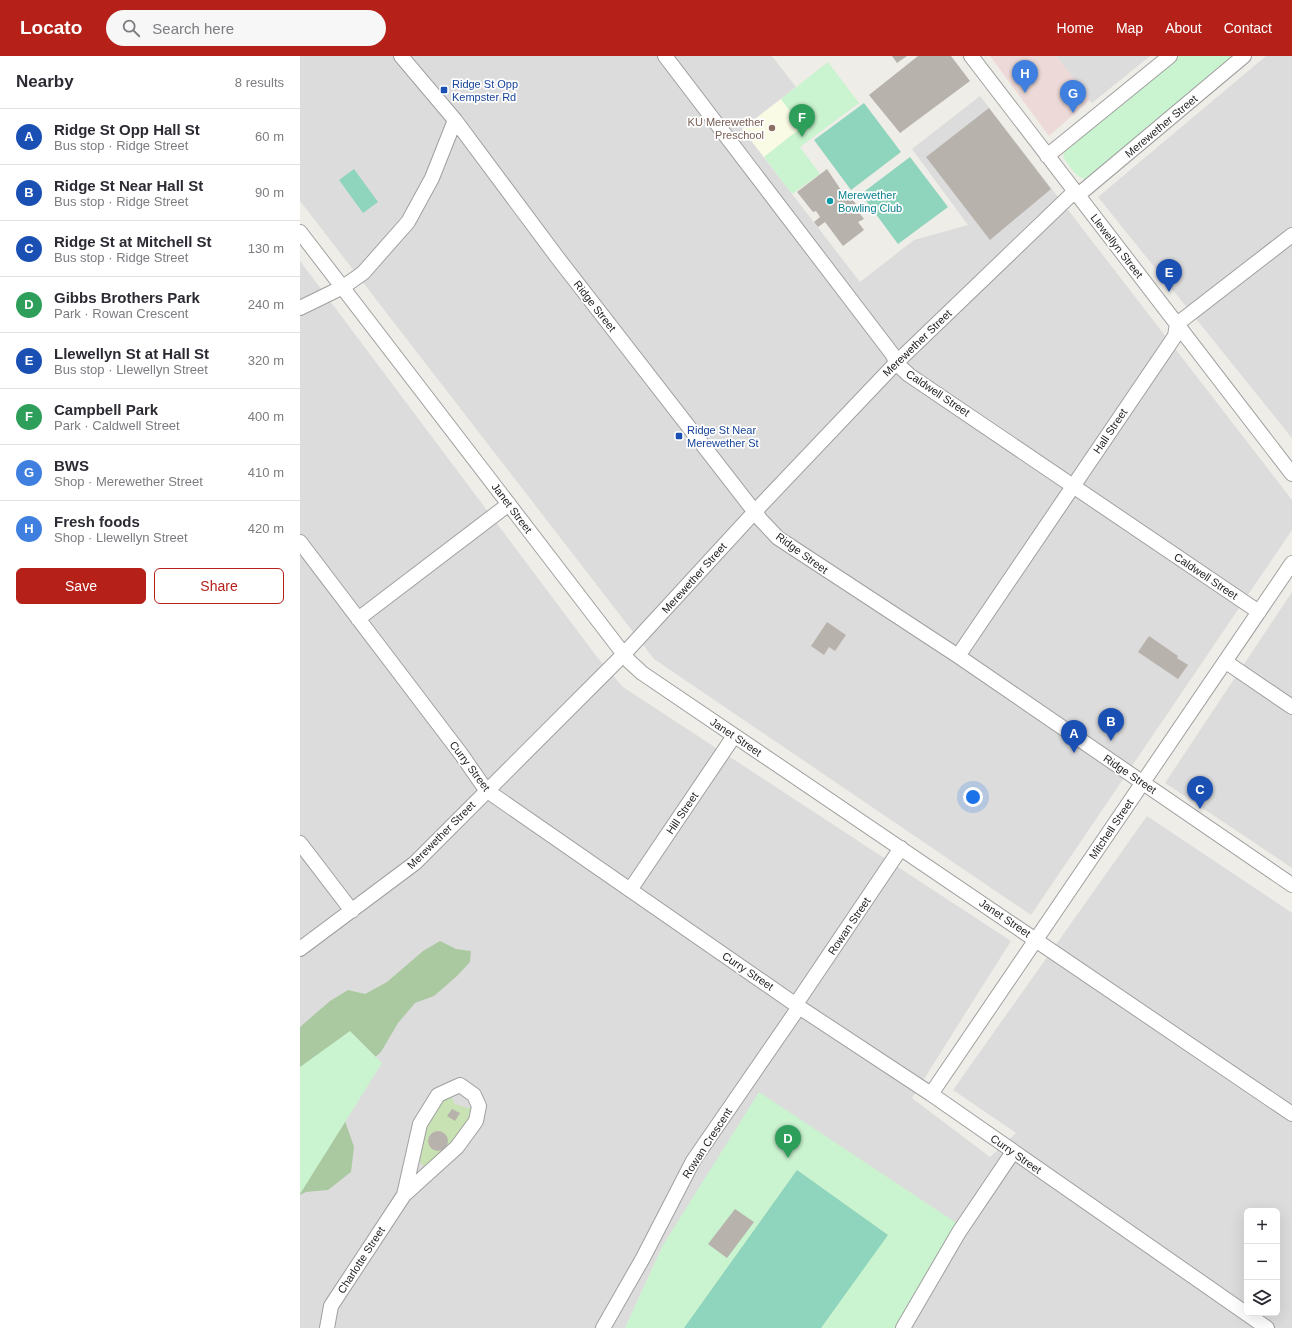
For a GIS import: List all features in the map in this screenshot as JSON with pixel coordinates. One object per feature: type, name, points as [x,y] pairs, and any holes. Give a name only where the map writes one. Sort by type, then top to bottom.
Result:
[{"type":"street","name":"Ridge Street","points":[[401,56],[455,120],[557,257],[755,512],[778,538],[958,656],[1292,885]]},
{"type":"street","name":"Caldwell Street","points":[[665,56],[893,355],[896,363],[909,375],[1259,612]]},
{"type":"street","name":"Llewellyn Street","points":[[971,56],[1292,474]]},
{"type":"street","points":[[1047,156],[1170,56]]},
{"type":"street","name":"Merewether Street","points":[[300,949],[415,863],[486,790],[624,655],[755,512],[896,363],[1076,194],[1244,56]]},
{"type":"street","points":[[300,308],[343,287],[363,273],[408,222],[432,178],[455,120]]},
{"type":"street","name":"Janet Street","points":[[300,232],[624,655],[642,672],[1292,1114]]},
{"type":"street","points":[[1178,324],[1292,235]]},
{"type":"street","name":"Hall Street","points":[[958,656],[1175,336],[1178,324]]},
{"type":"street","points":[[358,618],[509,504]]},
{"type":"street","name":"Curry Street","points":[[300,542],[461,754],[486,790],[798,1005],[931,1094],[1267,1328]]},
{"type":"street","name":"Mitchell Street","points":[[931,1094],[1292,563]]},
{"type":"street","points":[[1226,662],[1292,707]]},
{"type":"street","name":"Hill Street","points":[[630,890],[734,736]]},
{"type":"street","points":[[300,842],[352,911]]},
{"type":"street","name":"Rowan Street","points":[[798,1005],[901,848]]},
{"type":"street","name":"Rowan Crescent","points":[[603,1328],[693,1161],[798,1005]]},
{"type":"street","name":"Charlotte Street","points":[[328,1328],[331,1306],[404,1195],[457,1147],[476,1121],[479,1106],[474,1095],[460,1085],[438,1095],[420,1124],[404,1195]]},
{"type":"street","points":[[903,1328],[959,1232],[1013,1152]]},
{"type":"shaded area","points":[[300,56],[772,56],[796,87],[742,129],[860,282],[914,240],[968,225],[912,149],[980,96],[1292,500],[1292,530],[1031,915],[654,659],[300,201]]},
{"type":"shaded area","points":[[990,56],[1056,56],[1090,100],[1049,136]]},
{"type":"shaded area","points":[[1056,56],[1150,56],[1092,103]]},
{"type":"shaded area","points":[[1266,56],[1292,56],[1292,438],[1098,197]]},
{"type":"shaded area","name":"KU Merewether Preschool","points":[[781,99],[802,127],[764,157],[742,129]]},
{"type":"shaded area","points":[[300,261],[597,657],[623,687],[1011,941],[912,1098],[990,1157],[1016,1133],[953,1090],[1147,816],[1292,913],[1292,1328],[895,1328],[958,1224],[663,1245],[625,1328],[300,1328]]},
{"type":"shaded area","points":[[1292,592],[1292,868],[1165,783]]},
{"type":"green space","points":[[1179,56],[1234,56],[1089,179],[1081,178],[1077,175],[1063,157],[1065,150]]},
{"type":"green space","points":[[828,62],[859,103],[800,147],[820,174],[792,194],[764,157],[802,127],[781,99]]},
{"type":"green space","points":[[864,103],[901,152],[851,190],[814,140]]},
{"type":"green space","points":[[910,157],[948,207],[898,244],[861,194]]},
{"type":"green space","points":[[354,169],[378,202],[363,213],[339,180]]},
{"type":"green space","points":[[440,941],[456,949],[471,951],[470,962],[457,976],[434,996],[415,1003],[398,1023],[381,1052],[373,1059],[342,1112],[354,1147],[351,1172],[328,1190],[306,1192],[300,1195],[300,1027],[330,1001],[348,990],[365,994],[387,982],[423,951]]},
{"type":"green space","points":[[350,1031],[382,1063],[300,1194],[300,1067]]},
{"type":"green space","points":[[759,1092],[958,1224],[895,1328],[625,1328],[663,1245]]},
{"type":"green space","points":[[445,1095],[451,1096],[455,1104],[468,1108],[473,1106],[471,1116],[462,1133],[455,1141],[425,1168],[417,1161],[422,1134]]},
{"type":"green space","points":[[797,1170],[888,1235],[821,1328],[684,1328]]},
{"type":"building","points":[[892,56],[907,56],[897,63]]},
{"type":"building","points":[[918,56],[951,56],[970,81],[900,133],[869,95]]},
{"type":"building","points":[[989,108],[1051,189],[990,240],[926,157]]},
{"type":"building","name":"Merewether Bowling Club","points":[[827,169],[841,190],[849,195],[859,208],[857,210],[864,219],[858,222],[864,230],[843,246],[825,222],[818,227],[814,222],[820,217],[816,211],[813,212],[797,192]]},
{"type":"building","points":[[827,622],[846,635],[835,651],[829,647],[824,655],[811,646]]},
{"type":"building","points":[[1149,636],[1178,656],[1177,658],[1188,665],[1178,679],[1138,652]]},
{"type":"building","points":[[452,1109],[460,1113],[455,1121],[447,1116]]},
{"type":"building","points":[[434,1131],[442,1131],[448,1137],[448,1145],[442,1151],[434,1151],[428,1145],[428,1137]]},
{"type":"building","points":[[735,1209],[754,1222],[727,1258],[708,1244]]},
{"type":"place","name":"Ridge St Opp Kempster Rd","points":[[444,90]]},
{"type":"place","name":"Fresh foods","points":[[1025,93]]},
{"type":"place","name":"BWS","points":[[1073,113]]},
{"type":"place","name":"KU Merewether Preschool","points":[[772,128]]},
{"type":"place","name":"Campbell Park","points":[[802,137]]},
{"type":"place","name":"Merewether Bowling Club","points":[[830,201]]},
{"type":"place","name":"Llewellyn St at Hall St","points":[[1169,292]]},
{"type":"place","name":"Ridge St Near Merewether St","points":[[679,436]]},
{"type":"place","name":"Ridge St Near Hall St","points":[[1111,741]]},
{"type":"place","name":"Ridge St Opp Hall St","points":[[1074,753]]},
{"type":"place","name":"Ridge St at Mitchell St","points":[[1200,809]]},
{"type":"place","name":"Gibbs Brothers Park","points":[[788,1158]]}]
